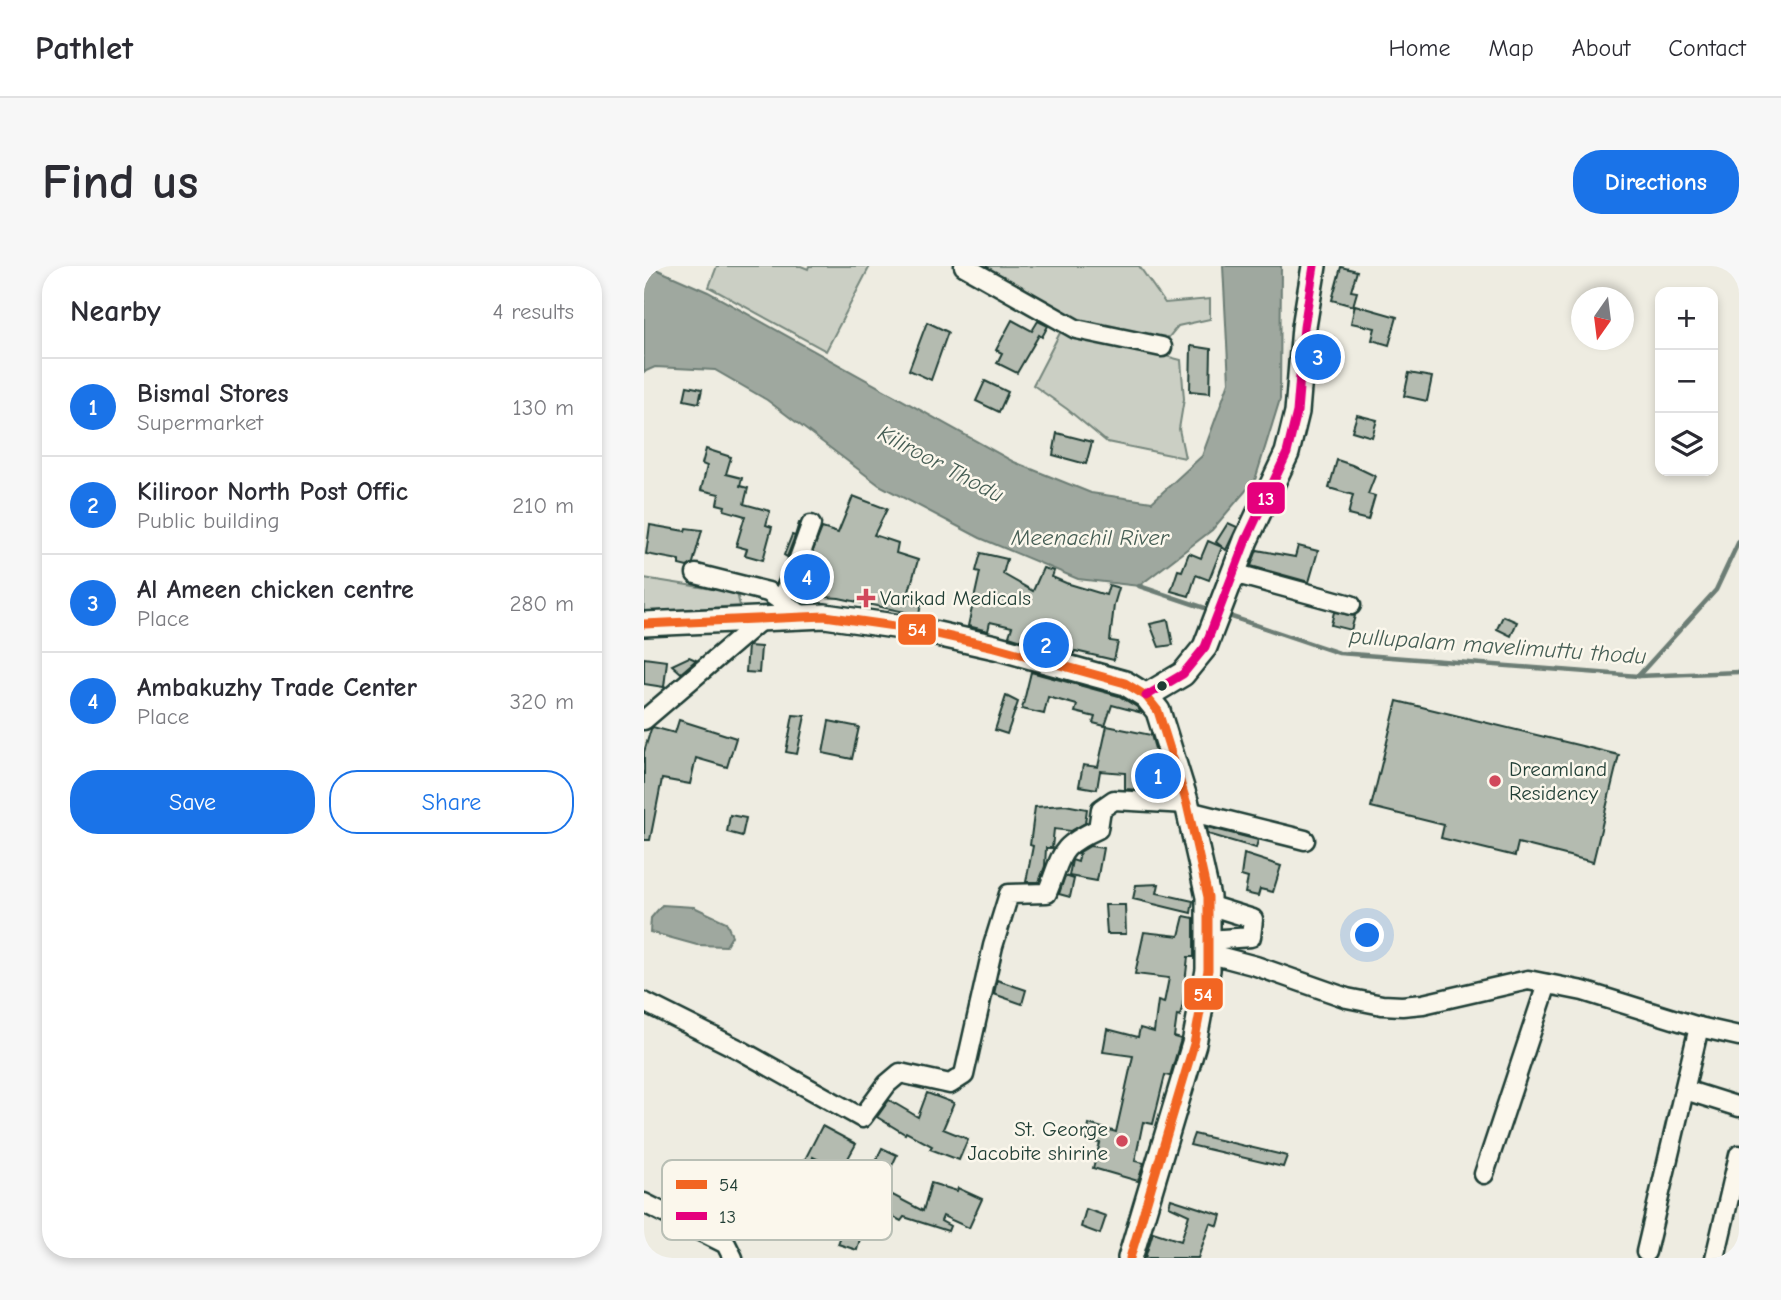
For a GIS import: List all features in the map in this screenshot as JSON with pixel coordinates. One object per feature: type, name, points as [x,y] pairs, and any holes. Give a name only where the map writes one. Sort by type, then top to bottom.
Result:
[{"type":"main road","points":[[1146,696],[1183,674],[1205,647],[1261,507],[1278,476],[1292,438],[1304,327],[1314,266]]},
{"type":"main road","points":[[644,624],[803,616],[873,622],[995,647],[1125,682],[1146,696],[1158,711],[1187,807],[1208,905],[1208,970],[1194,1044],[1130,1258]]},
{"type":"street","points":[[964,266],[1076,329],[1163,347]]},
{"type":"street","points":[[780,601],[811,525]]},
{"type":"street","points":[[1233,573],[1351,605]]},
{"type":"street","points":[[696,574],[768,592],[803,616]]},
{"type":"street","points":[[644,720],[761,620]]},
{"type":"street","points":[[644,1002],[742,1051],[862,1118],[887,1084],[901,1073],[950,1084],[964,1075],[993,946],[1009,894],[1047,893],[1058,860],[1068,845],[1098,829],[1101,809],[1114,800],[1187,807],[1305,840]]},
{"type":"street","points":[[1207,947],[1251,937],[1253,919],[1208,905]]},
{"type":"street","points":[[1207,947],[1347,998],[1392,1006],[1423,1004],[1528,980],[1583,991],[1699,1027],[1739,1036]]},
{"type":"street","points":[[1484,1174],[1547,984]]},
{"type":"street","points":[[1646,1252],[1699,1027]]},
{"type":"street","points":[[1685,1090],[1739,1107]]},
{"type":"street","points":[[1715,1258],[1739,1154]]},
{"type":"street","points":[[644,1203],[662,1212]]},
{"type":"street","points":[[718,1240],[726,1244],[733,1258]]},
{"type":"shaded area","points":[[717,266],[801,266],[808,269],[809,266],[870,266],[826,351],[709,287]]},
{"type":"shaded area","points":[[983,266],[1139,266],[1165,303],[1210,299],[1210,319],[1178,326],[1165,342],[1082,324]]},
{"type":"shaded area","points":[[1062,329],[1181,360],[1184,399],[1179,429],[1185,458],[1107,442],[1033,385]]},
{"type":"shaded area","points":[[644,578],[737,593],[740,606],[644,612]]},
{"type":"water","name":"Meenachil River","points":[[644,266],[708,292],[1014,462],[1091,493],[1152,502],[1202,456],[1229,382],[1223,266],[1281,266],[1280,399],[1255,480],[1212,530],[1139,586],[1078,579],[980,538],[879,485],[767,400],[715,370],[655,367],[644,372]]},
{"type":"water","points":[[662,905],[694,907],[726,922],[732,936],[726,946],[697,945],[650,932],[651,918]]},
{"type":"building","points":[[1341,267],[1357,271],[1351,291],[1357,292],[1353,306],[1332,300]]},
{"type":"building","points":[[1355,305],[1397,317],[1389,345],[1372,340],[1375,328],[1351,323]]},
{"type":"building","points":[[1012,320],[1032,331],[1038,321],[1048,326],[1042,337],[1039,335],[1017,373],[997,363],[1002,353],[996,350]]},
{"type":"building","points":[[927,322],[948,332],[931,380],[909,370]]},
{"type":"building","points":[[1318,333],[1333,337],[1324,381],[1314,379]]},
{"type":"building","points":[[1191,346],[1211,349],[1210,393],[1190,391]]},
{"type":"building","points":[[1409,373],[1432,377],[1427,401],[1404,396]]},
{"type":"building","points":[[985,381],[1008,392],[999,412],[976,401]]},
{"type":"building","points":[[687,386],[702,389],[699,403],[684,400]]},
{"type":"building","points":[[1357,415],[1377,420],[1372,437],[1352,431]]},
{"type":"building","points":[[1057,433],[1092,442],[1086,464],[1053,455]]},
{"type":"building","points":[[706,449],[731,457],[726,474],[742,478],[740,486],[748,488],[744,504],[770,511],[766,525],[772,527],[763,560],[745,555],[747,549],[736,546],[745,516],[724,510],[725,506],[717,504],[719,494],[701,490],[707,466],[702,464]]},
{"type":"building","points":[[1337,460],[1375,476],[1368,494],[1375,496],[1368,520],[1348,515],[1353,495],[1329,488]]},
{"type":"building","points":[[853,496],[887,509],[874,535],[898,543],[896,553],[918,560],[908,595],[922,598],[919,615],[839,598],[809,596],[797,591],[822,528],[838,533]]},
{"type":"building","points":[[800,523],[787,557],[784,555]]},
{"type":"building","points":[[1228,523],[1237,527],[1226,550],[1216,542]]},
{"type":"building","points":[[650,525],[685,531],[686,528],[702,530],[693,563],[687,567],[679,565],[679,560],[646,554]]},
{"type":"building","points":[[1208,541],[1222,547],[1209,580],[1196,575],[1189,596],[1171,591],[1178,570],[1182,571],[1189,553],[1201,558]]},
{"type":"building","points":[[1298,546],[1318,551],[1309,582],[1251,566],[1257,550],[1295,557]]},
{"type":"building","points":[[981,553],[1007,559],[1003,574],[1033,591],[1043,568],[1054,571],[1052,577],[1066,583],[1106,595],[1109,585],[1119,588],[1110,641],[1118,642],[1114,660],[1051,648],[1053,643],[1027,637],[1025,641],[1009,636],[1012,627],[990,622],[988,631],[968,626],[980,572],[976,571]]},
{"type":"building","points":[[1334,612],[1355,616],[1351,630],[1331,625]]},
{"type":"building","points":[[1503,616],[1517,622],[1511,636],[1497,629]]},
{"type":"building","points":[[1168,620],[1173,645],[1159,647],[1150,624]]},
{"type":"building","points":[[748,646],[761,647],[759,673],[746,672]]},
{"type":"building","points":[[689,657],[696,660],[681,673],[672,665]]},
{"type":"building","points":[[644,658],[667,661],[664,687],[644,684]]},
{"type":"building","points":[[1031,672],[1119,696],[1142,713],[1112,705],[1105,726],[1093,723],[1095,717],[1075,712],[1077,705],[1048,697],[1044,714],[1022,709]]},
{"type":"building","points":[[1006,696],[1018,702],[1007,734],[995,730]]},
{"type":"building","name":"Dreamland Residency","points":[[1397,701],[1619,755],[1593,862],[1518,843],[1515,856],[1441,838],[1444,825],[1371,807]]},
{"type":"building","points":[[793,715],[805,716],[797,754],[786,752]]},
{"type":"building","points":[[679,720],[736,738],[727,767],[696,758],[690,784],[662,779],[650,840],[644,840],[644,752],[653,727],[675,733]]},
{"type":"building","points":[[829,721],[859,727],[852,759],[823,753]]},
{"type":"building","points":[[1107,726],[1151,735],[1155,758],[1158,758],[1161,768],[1161,781],[1165,780],[1168,792],[1125,789],[1125,773],[1100,771],[1097,789],[1079,786],[1083,765],[1098,767]]},
{"type":"building","points":[[1065,805],[1087,809],[1085,823],[1071,831],[1054,829],[1052,848],[1046,848],[1045,866],[1039,882],[1026,882],[1033,846],[1030,845],[1035,807]]},
{"type":"building","points":[[730,815],[746,818],[742,836],[727,832]]},
{"type":"building","points":[[1207,827],[1258,840],[1256,848],[1208,834]]},
{"type":"building","points":[[1090,846],[1103,848],[1097,881],[1069,876],[1072,860],[1078,862],[1080,852]]},
{"type":"building","points":[[1244,854],[1281,866],[1273,892],[1260,889],[1258,896],[1245,893],[1248,878],[1241,876]]},
{"type":"building","points":[[1065,876],[1074,879],[1070,897],[1059,894]]},
{"type":"building","points":[[1159,884],[1157,893],[1193,901],[1191,913],[1133,899],[1136,885]]},
{"type":"building","points":[[1105,905],[1125,905],[1126,934],[1107,934]]},
{"type":"building","points":[[1184,916],[1194,918],[1194,957],[1188,957],[1182,1008],[1180,1016],[1177,1015],[1174,1037],[1181,1039],[1170,1076],[1165,1075],[1153,1124],[1143,1122],[1135,1161],[1144,1163],[1138,1181],[1093,1168],[1100,1143],[1087,1141],[1089,1124],[1116,1132],[1133,1056],[1103,1052],[1107,1029],[1138,1037],[1140,1028],[1154,1032],[1158,1001],[1164,1003],[1169,978],[1135,974],[1144,932],[1179,936]]},
{"type":"building","points":[[997,980],[1026,990],[1022,1004],[994,994]]},
{"type":"building","points":[[927,1093],[954,1103],[943,1129],[968,1139],[959,1160],[930,1149],[932,1146],[877,1117],[889,1100],[918,1117]]},
{"type":"building","points":[[822,1126],[856,1144],[847,1160],[819,1160],[813,1157],[812,1160],[805,1160]]},
{"type":"building","points":[[1194,1134],[1287,1156],[1283,1167],[1190,1145]]},
{"type":"building","points":[[882,1148],[897,1155],[892,1166],[892,1160],[876,1160]]},
{"type":"building","points":[[931,1183],[957,1191],[958,1188],[982,1199],[969,1228],[943,1216],[941,1221],[950,1226],[948,1231],[904,1217],[901,1221],[892,1216],[892,1195],[923,1211]]},
{"type":"building","points":[[1171,1199],[1221,1215],[1218,1226],[1210,1223],[1198,1258],[1145,1258],[1153,1232],[1181,1241],[1189,1215],[1169,1206]]},
{"type":"building","points":[[1086,1209],[1106,1216],[1100,1234],[1081,1227]]},
{"type":"building","points":[[839,1240],[860,1240],[857,1250],[838,1244]]},
{"type":"waterway","points":[[1638,676],[1716,590],[1739,541]]},
{"type":"waterway","name":"pullupalam mavelimuttu thodu","points":[[1139,586],[1211,610]]},
{"type":"waterway","name":"pullupalam mavelimuttu thodu","points":[[1226,615],[1339,653],[1638,676],[1739,672]]},
{"type":"transit line","name":"13","points":[[1146,696],[1183,674],[1205,647],[1246,540],[1287,453],[1297,412],[1304,327],[1314,266]]},
{"type":"transit line","name":"54","points":[[644,624],[825,616],[915,629],[995,647],[1125,683],[1146,696],[1158,711],[1187,804],[1208,897],[1208,970],[1194,1044],[1130,1258]]},
{"type":"place","name":"Al Ameen chicken centre","points":[[1318,357]]},
{"type":"place","name":"Ambakuzhy Trade Center","points":[[807,577]]},
{"type":"place","name":"Varikad Medicals","points":[[866,598]]},
{"type":"place","name":"Kiliroor North Post Offic","points":[[1046,645]]},
{"type":"place","name":"Bismal Stores","points":[[1158,776]]},
{"type":"place","name":"Dreamland Residency","points":[[1495,781]]},
{"type":"place","name":"St. George Jacobite shirine","points":[[1122,1141]]},
{"type":"water label","name":"Kiliroor Thodu","points":[[941,464]]}]
